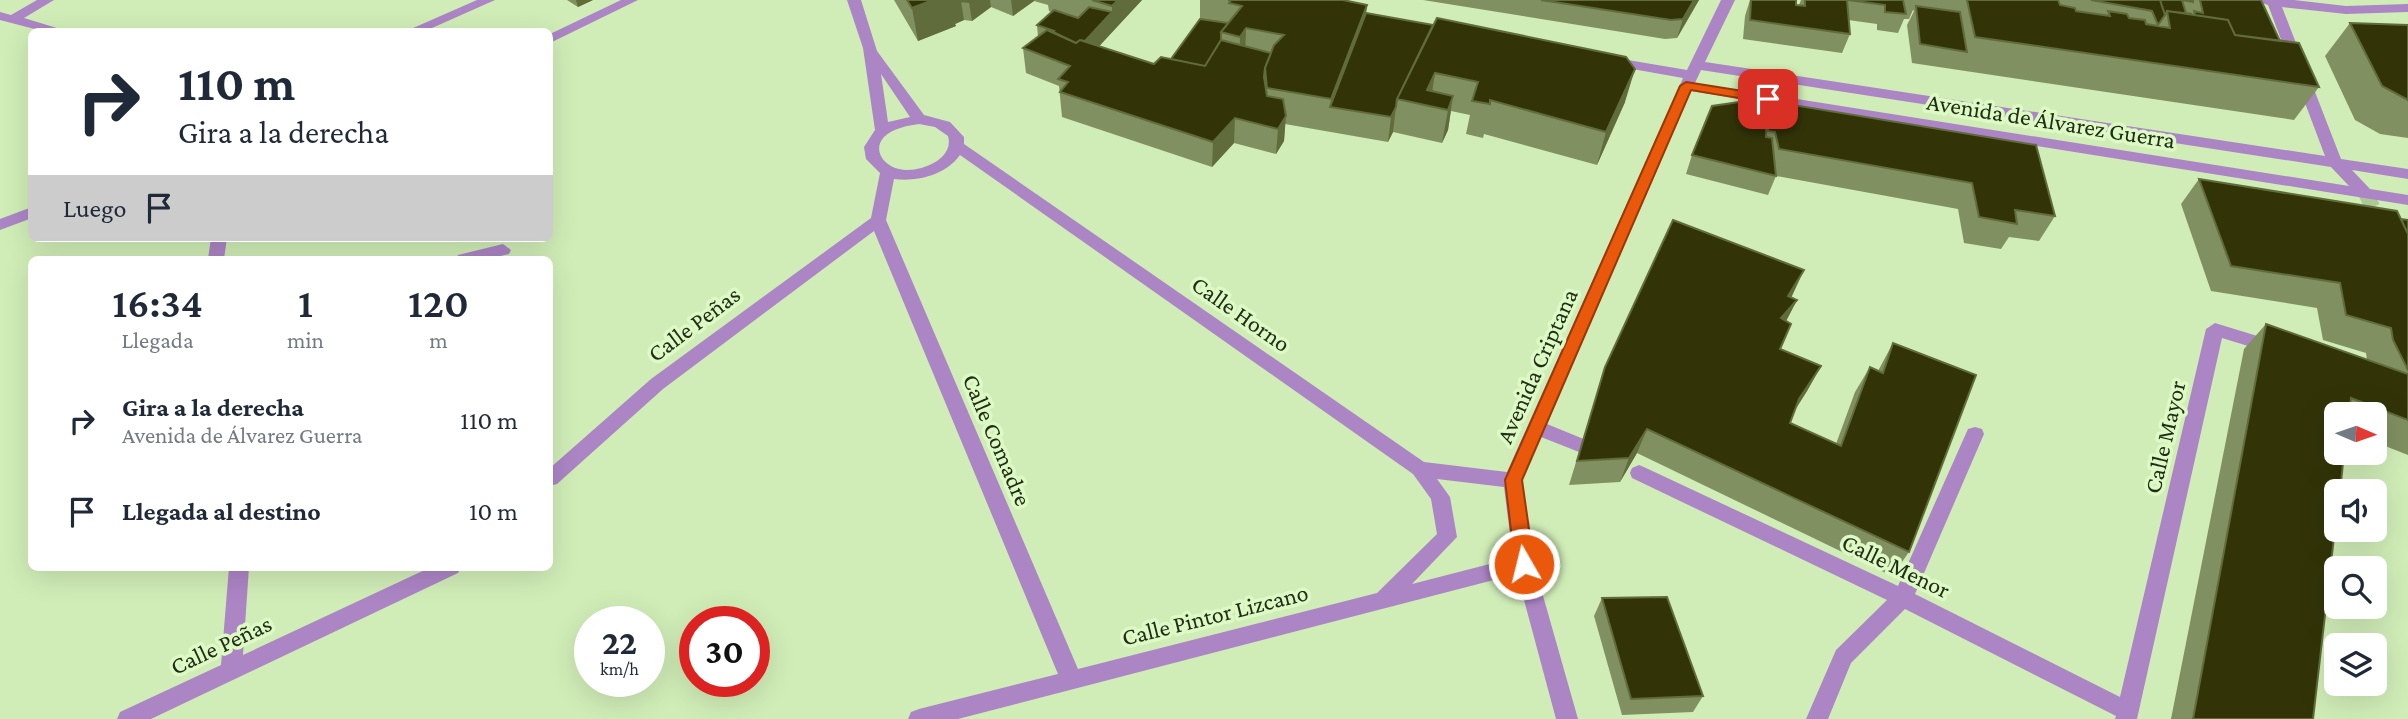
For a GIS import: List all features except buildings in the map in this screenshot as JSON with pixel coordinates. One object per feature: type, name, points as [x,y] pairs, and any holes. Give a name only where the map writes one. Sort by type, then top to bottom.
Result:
[{"type":"street","points":[[5,18],[47,0]]},
{"type":"street","points":[[420,28],[488,0]]},
{"type":"street","points":[[553,38],[631,0]]},
{"type":"street","points":[[854,0],[870,48],[882,130]]},
{"type":"street","name":"Avenida Criptana","points":[[1567,719],[1524,564],[1513,480],[1692,75],[1728,0]]},
{"type":"street","points":[[2366,194],[2333,161],[2267,1],[2346,10],[2408,8]]},
{"type":"street","points":[[5,18],[47,28]]},
{"type":"street","points":[[870,48],[919,119]]},
{"type":"street","points":[[1597,59],[1692,75]]},
{"type":"street","name":"Avenida de Álvarez Guerra","points":[[1692,75],[2333,161],[2408,174]]},
{"type":"street","name":"Avenida de Álvarez Guerra","points":[[1692,75],[2408,200]]},
{"type":"street","points":[[919,119],[943,124],[957,137],[953,155],[945,164],[932,170],[902,175],[887,172],[877,166],[871,158],[870,148],[882,130],[919,119]]},
{"type":"street","name":"Calle Horno","points":[[957,146],[1420,469],[1513,480]]},
{"type":"street","points":[[878,220],[887,172]]},
{"type":"street","points":[[0,225],[28,214]]},
{"type":"street","name":"Calle Peñas","points":[[553,476],[657,384],[878,220]]},
{"type":"street","name":"Calle Comadre","points":[[878,220],[1072,678]]},
{"type":"street","points":[[477,256],[503,250]]},
{"type":"street","name":"Calle Mayor","points":[[2127,715],[2214,329],[2294,355]]},
{"type":"street","points":[[1538,428],[1579,445]]},
{"type":"street","points":[[1817,719],[1843,657],[1903,598],[1975,434]]},
{"type":"street","points":[[1382,600],[1447,537],[1440,497],[1420,469]]},
{"type":"street","name":"Calle Menor","points":[[1639,473],[1903,598],[2127,715]]},
{"type":"street","name":"Calle Pintor Lizcano","points":[[919,719],[1524,564]]},
{"type":"street","points":[[230,668],[239,571]]},
{"type":"street","name":"Calle Peñas","points":[[128,719],[230,668],[442,571]]},
{"type":"tunnel","points":[[2366,194],[2383,228]]},
{"type":"route","points":[[1524,564],[1513,480],[1686,86],[1768,99]]}]
